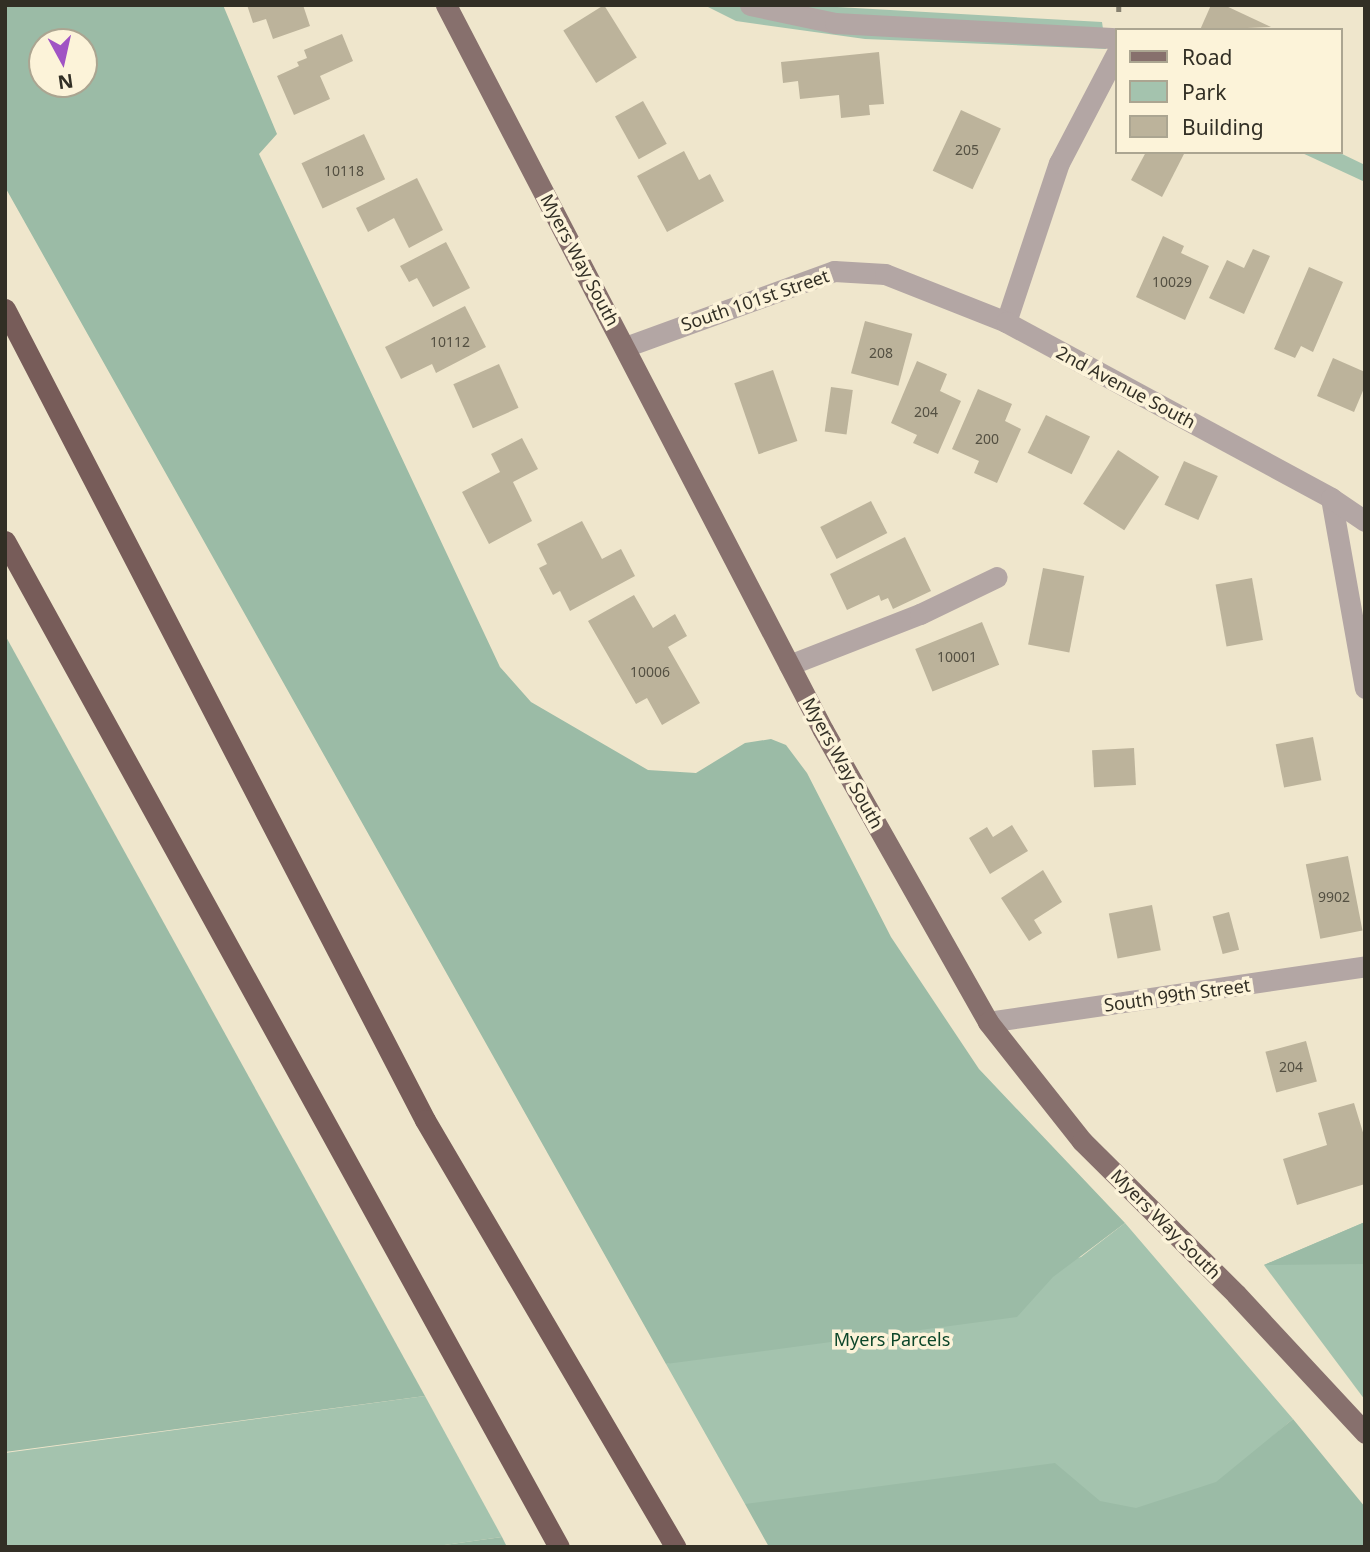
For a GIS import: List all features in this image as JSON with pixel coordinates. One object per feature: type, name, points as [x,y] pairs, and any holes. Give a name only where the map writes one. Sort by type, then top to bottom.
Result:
[{"type":"highway","points":[[5,309],[425,1120],[676,1547]]},
{"type":"highway","points":[[5,541],[559,1547]]},
{"type":"main road","name":"Myers Way South","points":[[446,5],[789,664],[988,1022],[1082,1141],[1236,1294],[1365,1433]]},
{"type":"street","points":[[750,5],[835,23],[1114,38]]},
{"type":"street","points":[[1006,322],[1059,163],[1114,58]]},
{"type":"street","name":"South 101st Street","points":[[625,346],[834,271],[885,274],[1006,322]]},
{"type":"street","name":"2nd Avenue South","points":[[1006,322],[1331,498],[1365,522]]},
{"type":"street","points":[[1331,498],[1360,648],[1363,678]]},
{"type":"street","points":[[789,664],[920,614],[997,576]]},
{"type":"street","name":"South 99th Street","points":[[988,1022],[1365,966]]},
{"type":"green space","points":[[5,5],[223,5],[277,134],[259,154],[500,667],[531,702],[648,770],[696,773],[745,743],[771,739],[786,745],[807,773],[891,937],[979,1069],[1125,1223],[1053,1277],[1017,1317],[666,1364],[5,187]]},
{"type":"green space","points":[[704,5],[802,5],[1102,22],[1106,49],[865,39],[736,21]]},
{"type":"green space","points":[[1304,154],[1342,154],[1365,165],[1365,182]]},
{"type":"green space","points":[[5,635],[425,1396],[5,1452]]},
{"type":"green space","points":[[1365,1222],[1365,1400],[1264,1265]]},
{"type":"green space","points":[[1365,1222],[1365,1264],[1264,1265]]},
{"type":"green space","name":"Myers Parcels","points":[[1125,1223],[1293,1419],[1273,1436],[1352,1547],[745,1504],[666,1364],[1081,1257]]},
{"type":"green space","points":[[425,1396],[502,1537],[430,1547],[5,1547],[5,1453]]},
{"type":"green space","points":[[1293,1419],[1365,1507],[1365,1547],[769,1547],[745,1504],[1055,1463],[1100,1501],[1136,1508],[1216,1482]]},
{"type":"green space","points":[[502,1537],[507,1547],[430,1547]]},
{"type":"building","points":[[247,5],[303,5],[310,26],[273,39],[266,19],[253,23]]},
{"type":"building","points":[[604,5],[637,58],[596,83],[563,30]]},
{"type":"building","points":[[1211,5],[1224,5],[1271,27],[1247,28],[1201,28]]},
{"type":"building","points":[[342,34],[353,61],[320,76],[330,99],[294,115],[277,76],[299,66],[297,62],[307,58],[304,50]]},
{"type":"building","points":[[879,52],[884,104],[869,105],[870,115],[841,118],[839,95],[800,99],[798,81],[783,83],[781,62]]},
{"type":"building","points":[[643,101],[667,144],[639,159],[615,117]]},
{"type":"building","points":[[961,110],[1001,129],[973,189],[933,171]]},
{"type":"building","points":[[364,134],[385,179],[323,208],[301,163]]},
{"type":"building","points":[[684,151],[699,180],[710,174],[724,201],[667,232],[637,176]]},
{"type":"building","points":[[1145,154],[1184,154],[1162,197],[1131,180]]},
{"type":"building","points":[[417,178],[443,230],[409,248],[394,218],[368,232],[356,208]]},
{"type":"building","points":[[1163,236],[1184,246],[1181,253],[1209,266],[1185,320],[1136,297]]},
{"type":"building","points":[[446,242],[470,288],[433,307],[417,278],[409,282],[400,266]]},
{"type":"building","points":[[1253,249],[1270,256],[1244,314],[1209,298],[1227,260],[1244,268]]},
{"type":"building","points":[[1309,267],[1343,282],[1313,352],[1301,346],[1295,358],[1274,349]]},
{"type":"building","points":[[465,306],[486,347],[436,373],[432,364],[401,379],[385,347]]},
{"type":"building","points":[[865,321],[912,334],[898,386],[851,373]]},
{"type":"building","points":[[1333,358],[1365,372],[1365,386],[1354,412],[1317,396]]},
{"type":"building","points":[[917,361],[947,374],[940,391],[961,401],[938,454],[913,443],[917,435],[891,423]]},
{"type":"building","points":[[499,364],[519,408],[473,428],[453,384]]},
{"type":"building","points":[[773,370],[797,441],[759,454],[734,383]]},
{"type":"building","points":[[831,387],[853,390],[847,435],[825,432]]},
{"type":"building","points":[[978,389],[1012,404],[1005,421],[1021,429],[997,483],[974,473],[979,461],[952,449]]},
{"type":"building","points":[[1046,415],[1090,436],[1072,474],[1028,453]]},
{"type":"building","points":[[522,438],[538,469],[513,482],[532,521],[489,544],[462,492],[500,472],[491,454]]},
{"type":"building","points":[[1118,450],[1159,477],[1124,530],[1083,504]]},
{"type":"building","points":[[1184,461],[1218,476],[1198,520],[1164,505]]},
{"type":"building","points":[[871,501],[887,533],[837,559],[820,527]]},
{"type":"building","points":[[582,521],[602,559],[621,549],[635,576],[570,611],[560,591],[553,595],[539,568],[547,564],[537,544]]},
{"type":"building","points":[[905,537],[931,591],[893,609],[888,598],[881,601],[879,595],[847,610],[830,574]]},
{"type":"building","points":[[1043,568],[1084,576],[1069,653],[1028,645]]},
{"type":"building","points":[[1252,578],[1263,640],[1227,646],[1216,584]]},
{"type":"building","points":[[634,595],[653,628],[675,614],[687,636],[668,647],[700,703],[662,725],[647,698],[636,704],[588,621]]},
{"type":"building","points":[[982,622],[999,665],[932,692],[915,649]]},
{"type":"building","points":[[1313,737],[1321,780],[1284,787],[1276,744]]},
{"type":"building","points":[[1134,748],[1136,785],[1094,787],[1092,750]]},
{"type":"building","points":[[1012,825],[1028,851],[990,874],[969,838],[987,827],[993,837]]},
{"type":"building","points":[[1348,856],[1363,931],[1320,939],[1306,864]]},
{"type":"building","points":[[1043,870],[1062,902],[1034,920],[1042,933],[1029,941],[1001,898]]},
{"type":"building","points":[[1152,905],[1161,950],[1118,959],[1109,913]]},
{"type":"building","points":[[1229,912],[1239,950],[1223,954],[1213,916]]},
{"type":"building","points":[[1306,1041],[1317,1082],[1276,1092],[1265,1052]]},
{"type":"building","points":[[1354,1103],[1365,1139],[1365,1184],[1297,1205],[1283,1159],[1327,1145],[1318,1113]]}]
